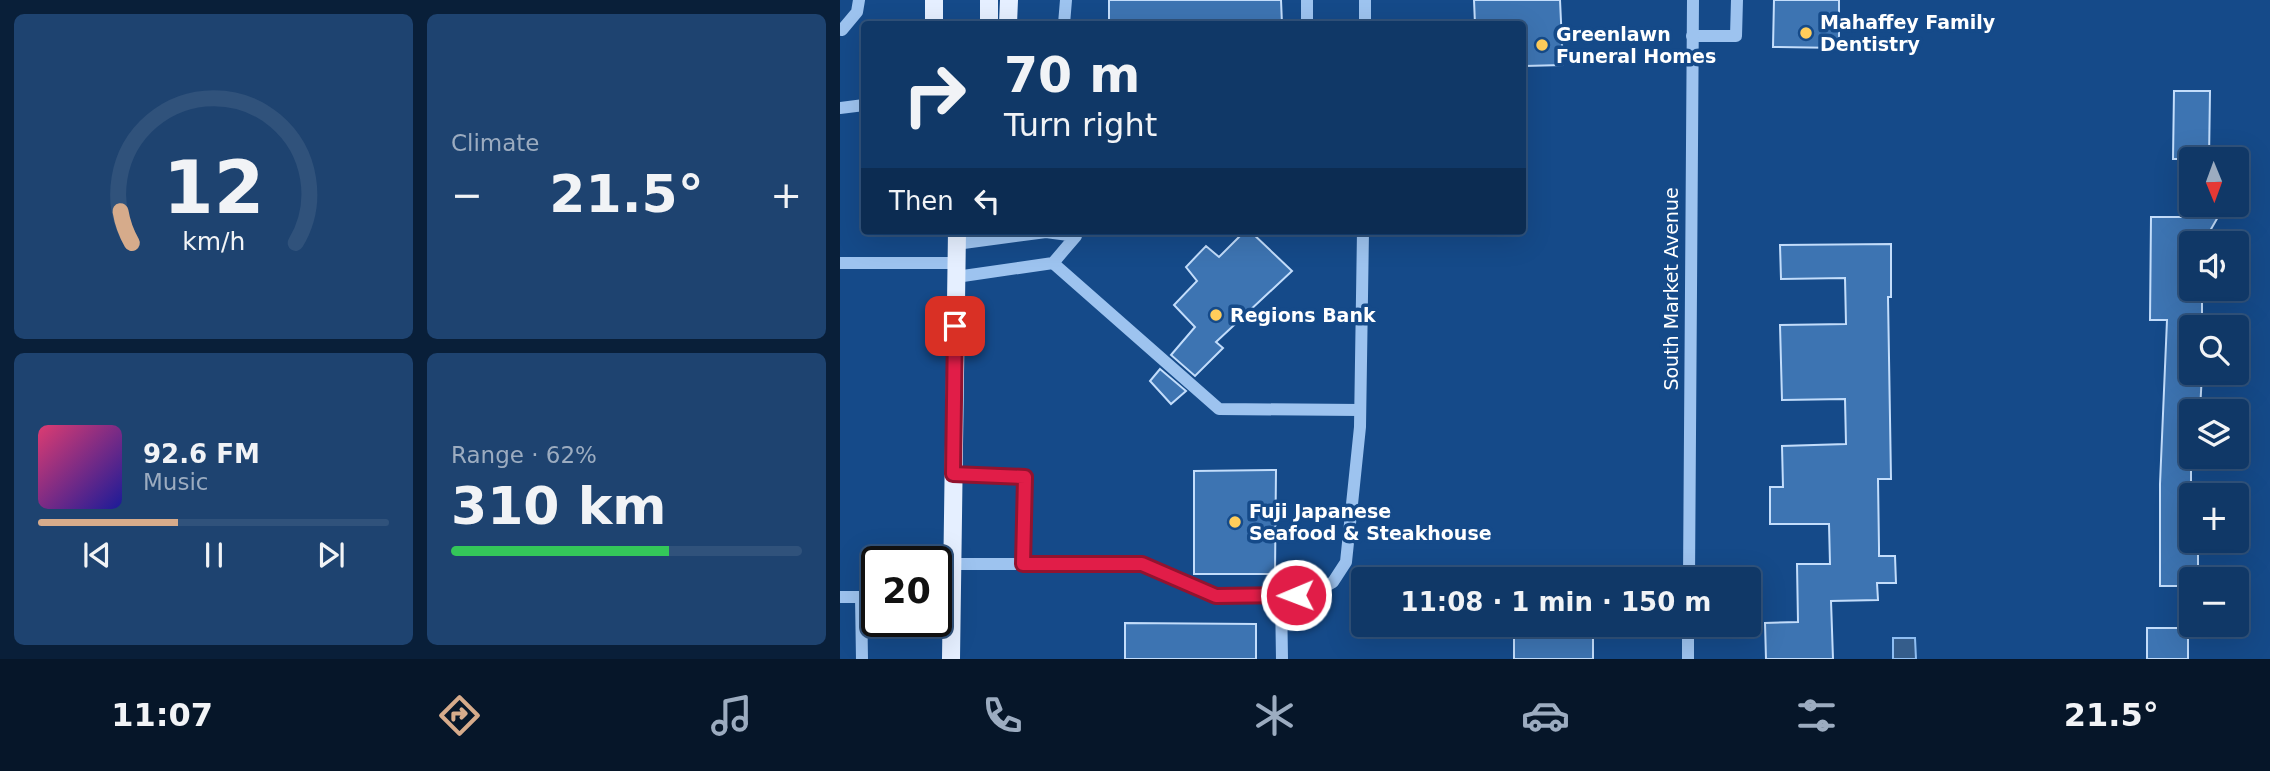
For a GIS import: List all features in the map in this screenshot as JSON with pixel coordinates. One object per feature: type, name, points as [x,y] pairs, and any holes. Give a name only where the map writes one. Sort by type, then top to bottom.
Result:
[{"type":"main road","points":[[934,0],[934,21]]},
{"type":"main road","points":[[989,0],[989,21]]},
{"type":"main road","points":[[1008,21],[1009,0]]},
{"type":"main road","points":[[952,564],[956,238]]},
{"type":"main road","points":[[951,637],[951,659]]},
{"type":"street","points":[[842,30],[857,12],[859,0]]},
{"type":"street","points":[[1064,21],[1066,0]]},
{"type":"street","points":[[1307,0],[1307,21]]},
{"type":"street","points":[[1365,0],[1365,21]]},
{"type":"street","name":"South Market Avenue","points":[[1689,567],[1693,0]]},
{"type":"street","points":[[1692,36],[1735,36],[1737,0]]},
{"type":"street","points":[[840,108],[861,106]]},
{"type":"street","points":[[956,238],[1010,235]]},
{"type":"street","points":[[840,263],[956,270],[1053,263],[1078,235]]},
{"type":"street","points":[[952,564],[1142,564],[1216,596],[1310,595],[1334,582],[1346,562],[1360,410],[1363,235]]},
{"type":"street","points":[[1053,263],[1219,409],[1360,410]]},
{"type":"street","points":[[953,474],[1025,477],[1023,564]]},
{"type":"street","points":[[1281,595],[1282,659]]},
{"type":"street","points":[[840,597],[861,597],[862,659]]},
{"type":"street","points":[[1688,637],[1688,659]]},
{"type":"water","points":[[1893,638],[1915,638],[1916,659],[1893,659]]},
{"type":"building","points":[[1109,0],[1281,0],[1282,21],[1109,21]]},
{"type":"building","name":"Greenlawn Funeral Homes","points":[[1474,0],[1560,0],[1563,65],[1526,66],[1526,21],[1475,21]]},
{"type":"building","name":"Mahaffey Family Dentistry","points":[[1774,0],[1839,0],[1839,48],[1773,47]]},
{"type":"building","points":[[2174,91],[2210,91],[2209,147],[2179,147],[2179,159],[2173,159]]},
{"type":"building","points":[[2151,217],[2218,217],[2210,231],[2179,231],[2179,301],[2202,301],[2202,315],[2179,315],[2179,385],[2201,385],[2201,399],[2179,399],[2179,469],[2191,469],[2191,483],[2179,483],[2179,553],[2198,553],[2198,567],[2179,567],[2179,586],[2160,586],[2160,484],[2167,320],[2150,320]]},
{"type":"building","name":"Regions Bank","points":[[1241,235],[1254,235],[1292,271],[1216,342],[1223,348],[1195,376],[1171,355],[1195,327],[1174,305],[1197,281],[1186,267],[1206,246],[1219,257]]},
{"type":"building","points":[[1891,244],[1891,297],[1888,297],[1891,479],[1878,479],[1879,556],[1895,556],[1896,583],[1877,583],[1878,600],[1831,601],[1833,659],[1766,659],[1765,623],[1798,622],[1797,564],[1830,564],[1829,524],[1770,524],[1770,487],[1783,487],[1782,446],[1846,444],[1845,399],[1782,400],[1780,325],[1846,324],[1845,278],[1781,279],[1780,245]]},
{"type":"building","points":[[1160,369],[1186,391],[1171,404],[1150,381]]},
{"type":"building","name":"Fuji Japanese Seafood & Steakhouse","points":[[1276,470],[1275,574],[1194,574],[1194,471]]},
{"type":"building","points":[[1125,623],[1256,624],[1256,659],[1125,659]]},
{"type":"building","points":[[2147,628],[2179,628],[2179,637],[2188,637],[2188,659],[2147,659]]},
{"type":"building","points":[[1514,637],[1593,637],[1593,659],[1514,659]]},
{"type":"place","name":"Mahaffey Family Dentistry","points":[[1806,33]]},
{"type":"place","name":"Greenlawn Funeral Homes","points":[[1542,45]]},
{"type":"place","name":"Regions Bank","points":[[1216,315]]},
{"type":"place","name":"Fuji Japanese Seafood & Steakhouse","points":[[1235,522]]},
{"type":"route","points":[[955,326],[953,474],[1025,477],[1023,564],[1142,564],[1169,578],[1216,596],[1296,595]]}]
